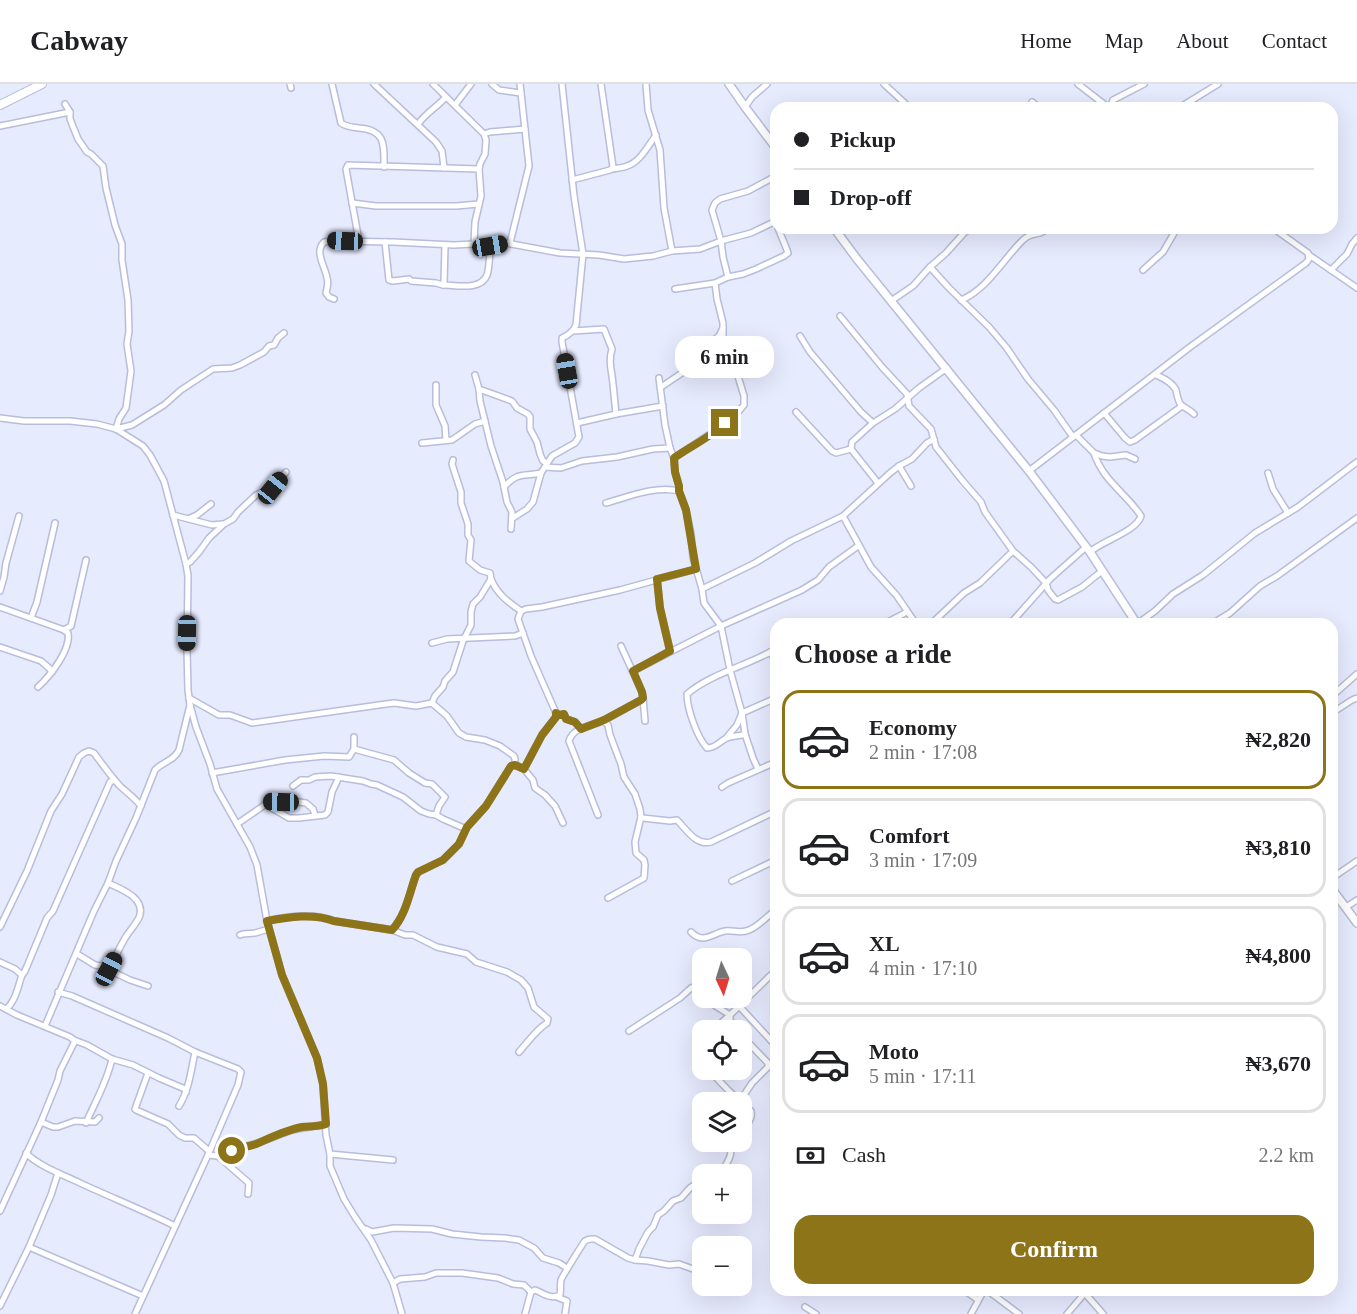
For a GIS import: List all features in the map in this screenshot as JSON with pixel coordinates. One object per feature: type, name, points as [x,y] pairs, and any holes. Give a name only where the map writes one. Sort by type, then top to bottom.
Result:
[{"type":"highway","points":[[0,105],[42,84]]},
{"type":"main road","points":[[729,84],[770,140]]},
{"type":"main road","points":[[839,234],[1029,471],[1088,549],[1133,618]]},
{"type":"main road","points":[[1338,900],[1346,907],[1357,923]]},
{"type":"street","points":[[332,84],[341,123],[345,126],[367,128],[381,137],[384,143],[384,167]]},
{"type":"street","points":[[374,84],[436,142],[442,151],[444,168]]},
{"type":"street","points":[[433,84],[484,134],[486,140],[485,154],[479,169],[481,196],[474,222],[474,244]]},
{"type":"street","points":[[455,105],[471,84]]},
{"type":"street","points":[[492,84],[499,90],[520,93]]},
{"type":"street","points":[[510,243],[529,166],[520,84]]},
{"type":"street","points":[[513,518],[533,502],[544,468],[552,456],[579,437],[562,338],[573,331],[576,325],[583,254],[572,180],[562,84]]},
{"type":"street","points":[[601,84],[613,166],[610,170]]},
{"type":"street","points":[[646,84],[648,110],[660,150],[664,208],[672,251]]},
{"type":"street","points":[[745,107],[752,97],[767,84]]},
{"type":"street","points":[[884,84],[904,102]]},
{"type":"street","points":[[1078,84],[1102,102]]},
{"type":"street","points":[[1112,102],[1144,84]]},
{"type":"street","points":[[1189,102],[1218,84]]},
{"type":"street","points":[[418,124],[446,97]]},
{"type":"street","points":[[65,104],[70,112],[70,119],[78,139],[87,152],[103,166],[115,225],[122,244],[128,300],[127,344],[131,371],[126,408],[116,429]]},
{"type":"street","points":[[0,126],[70,112]]},
{"type":"street","points":[[484,134],[525,129]]},
{"type":"street","points":[[572,180],[627,167],[642,154],[656,135]]},
{"type":"street","points":[[359,241],[346,169],[348,165],[479,169]]},
{"type":"street","points":[[728,277],[712,210],[715,203],[720,198],[748,191],[770,179]]},
{"type":"street","points":[[352,203],[376,206],[479,204]]},
{"type":"street","points":[[334,298],[326,293],[328,280],[320,252],[320,246],[327,241],[490,246],[510,243],[560,253],[624,259],[706,248],[770,223]]},
{"type":"street","points":[[675,289],[715,283],[756,270],[788,253],[780,234]]},
{"type":"street","points":[[891,301],[913,286],[963,234]]},
{"type":"street","points":[[961,300],[967,298],[985,282],[1023,240],[1036,234]]},
{"type":"street","points":[[1143,270],[1163,252],[1174,234]]},
{"type":"street","points":[[1282,234],[1357,288]]},
{"type":"street","points":[[1330,270],[1347,254],[1357,238]]},
{"type":"street","points":[[385,242],[388,280],[409,279],[443,285],[474,285],[484,281],[488,271],[490,246]]},
{"type":"street","points":[[443,285],[446,268],[445,245]]},
{"type":"street","points":[[1029,471],[1190,347],[1306,263],[1309,254]]},
{"type":"street","points":[[930,267],[1006,346],[1028,379],[1074,436],[1094,453],[1110,457],[1126,455],[1135,459]]},
{"type":"street","points":[[674,458],[718,430],[744,405],[744,396],[737,373],[723,337],[723,323],[715,283]]},
{"type":"street","points":[[840,316],[907,394],[909,406],[931,429],[936,447],[981,502],[985,512],[1013,551],[1046,583],[1055,599],[1058,600],[1082,587],[1102,571]]},
{"type":"street","points":[[661,387],[685,371],[694,352],[719,336],[723,323]]},
{"type":"street","points":[[573,331],[604,330],[612,349],[609,357],[616,414]]},
{"type":"street","points":[[116,429],[132,425],[213,369],[232,368],[264,352],[269,346],[274,345],[284,333]]},
{"type":"street","points":[[801,336],[810,352],[873,423]]},
{"type":"street","points":[[850,449],[852,442],[873,423],[895,409],[918,388],[947,368]]},
{"type":"street","points":[[475,375],[491,446],[512,512],[511,529]]},
{"type":"street","points":[[1156,375],[1175,387],[1182,406],[1194,414]]},
{"type":"street","points":[[659,378],[670,448],[674,458],[679,491],[686,510],[704,603],[721,626],[746,734],[758,769]]},
{"type":"street","points":[[436,385],[436,405],[445,426],[446,440]]},
{"type":"street","points":[[479,389],[512,401],[531,417],[530,429],[537,442],[544,468]]},
{"type":"street","points":[[577,423],[663,406]]},
{"type":"street","points":[[1104,413],[1131,442],[1182,406]]},
{"type":"street","points":[[796,412],[832,451],[836,453],[850,449]]},
{"type":"street","points":[[0,418],[24,421],[70,421],[116,429],[143,446],[164,481],[186,564],[190,705],[217,789],[250,847],[257,865],[267,921],[282,975],[317,1058],[323,1084],[330,1166],[340,1191],[364,1229],[393,1283],[402,1314]]},
{"type":"street","points":[[422,443],[452,440],[475,424],[485,421]]},
{"type":"street","points":[[702,589],[843,516],[878,483],[912,459],[934,439]]},
{"type":"street","points":[[504,487],[515,477],[544,468],[561,468],[582,461],[670,448]]},
{"type":"street","points":[[850,449],[878,483]]},
{"type":"street","points":[[1015,618],[1046,583],[1088,549],[1128,530],[1140,521],[1141,516],[1131,502],[1113,485],[1099,465],[1094,453]]},
{"type":"street","points":[[453,460],[452,464],[461,492],[461,503],[471,540],[469,561],[480,570],[490,573],[495,588],[521,611]]},
{"type":"street","points":[[1145,618],[1173,594],[1203,575],[1255,533],[1311,498],[1357,462]]},
{"type":"street","points":[[899,466],[911,486]]},
{"type":"street","points":[[186,564],[200,552],[209,538],[224,524],[233,519],[256,495],[273,488],[286,472]]},
{"type":"street","points":[[1268,473],[1273,489],[1288,513]]},
{"type":"street","points":[[606,503],[649,491],[679,491]]},
{"type":"street","points":[[189,518],[211,504]]},
{"type":"street","points":[[173,514],[212,525],[224,524]]},
{"type":"street","points":[[0,591],[19,516]]},
{"type":"street","points":[[843,516],[871,567],[897,596],[912,618]]},
{"type":"street","points":[[1222,618],[1260,586],[1357,518]]},
{"type":"street","points":[[31,618],[37,602],[55,523]]},
{"type":"street","points":[[633,671],[721,626],[802,590],[858,546]]},
{"type":"street","points":[[937,618],[964,593],[980,583],[1013,551]]},
{"type":"street","points":[[64,630],[70,626],[86,560]]},
{"type":"street","points":[[524,769],[542,735],[556,717],[556,713],[531,656],[518,619],[521,611],[620,590],[696,569]]},
{"type":"street","points":[[432,703],[453,672],[471,625],[473,604],[491,579]]},
{"type":"street","points":[[657,579],[660,608],[670,651]]},
{"type":"street","points":[[0,608],[68,633],[69,638],[65,649],[52,672],[38,687]]},
{"type":"street","points":[[896,618],[907,612]]},
{"type":"street","points":[[432,643],[447,639],[515,636],[524,633]]},
{"type":"street","points":[[621,646],[642,692],[645,721]]},
{"type":"street","points":[[0,647],[41,661],[52,672]]},
{"type":"street","points":[[770,652],[693,689],[687,694],[687,701],[699,738],[704,746],[712,748],[727,737],[737,725],[742,713],[770,701]]},
{"type":"street","points":[[1338,691],[1357,674]]},
{"type":"street","points":[[189,698],[219,715],[230,715],[252,723],[386,704],[416,706],[432,703]]},
{"type":"street","points":[[598,815],[569,741],[571,736],[581,729],[603,721],[643,698]]},
{"type":"street","points":[[1338,709],[1357,698]]},
{"type":"street","points":[[432,703],[447,716],[459,733],[506,749],[515,759],[515,765]]},
{"type":"street","points":[[45,1026],[94,910],[108,884],[154,770],[172,759],[179,750],[190,705]]},
{"type":"street","points":[[556,713],[564,714],[566,719],[575,722],[581,729]]},
{"type":"street","points":[[603,721],[608,725],[624,777],[640,809],[641,817],[635,842],[636,852],[644,860],[645,865],[644,878],[608,898]]},
{"type":"street","points":[[727,737],[739,737],[746,734]]},
{"type":"street","points":[[212,773],[300,758],[348,757],[354,748],[354,737]]},
{"type":"street","points":[[354,748],[394,760],[425,783],[432,784],[445,797],[436,815]]},
{"type":"street","points":[[0,927],[27,871],[51,811],[62,794],[79,757],[84,753],[94,753],[114,780],[141,806]]},
{"type":"street","points":[[392,930],[407,906],[418,872],[443,860],[459,844],[466,829],[486,806],[511,766],[515,765],[524,769],[533,780],[535,788],[555,806],[563,823]]},
{"type":"street","points":[[722,787],[758,769],[770,766]]},
{"type":"street","points":[[293,786],[301,780],[315,777],[339,777],[363,781],[378,785],[403,798],[421,811],[436,815],[466,829]]},
{"type":"street","points":[[266,804],[290,818],[325,815],[339,777]]},
{"type":"street","points":[[3,1007],[9,1007],[12,1002],[47,918],[53,911],[81,850],[96,811],[110,782],[114,780]]},
{"type":"street","points":[[237,824],[269,802],[306,803],[314,809],[315,815]]},
{"type":"street","points":[[641,817],[677,820],[696,839],[706,843],[770,814]]},
{"type":"street","points":[[1338,874],[1357,861]]},
{"type":"street","points":[[732,881],[770,863]]},
{"type":"street","points":[[108,884],[133,897],[140,907],[139,916],[109,969]]},
{"type":"street","points":[[1346,907],[1357,900]]},
{"type":"street","points":[[691,932],[700,938],[711,937],[722,931],[744,932],[756,927],[770,915]]},
{"type":"street","points":[[267,921],[319,917],[392,930],[412,935],[437,947],[467,954],[476,962],[507,972],[528,988],[534,1007],[548,1019],[547,1023],[539,1028],[519,1052]]},
{"type":"street","points":[[240,935],[269,929]]},
{"type":"street","points":[[77,954],[130,980],[148,986]]},
{"type":"street","points":[[0,962],[22,975]]},
{"type":"street","points":[[752,994],[770,979]]},
{"type":"street","points":[[629,1031],[692,988]]},
{"type":"street","points":[[58,992],[89,1003],[195,1052],[238,1068],[241,1072],[238,1085],[135,1314]]},
{"type":"street","points":[[3,1007],[87,1045],[112,1059],[143,1069],[185,1089],[186,1092]]},
{"type":"street","points":[[717,1008],[730,1015]]},
{"type":"street","points":[[724,1020],[737,1008]]},
{"type":"street","points":[[741,1008],[770,1040]]},
{"type":"street","points":[[730,1015],[730,1020]]},
{"type":"street","points":[[0,1211],[60,1071],[73,1047],[74,1040]]},
{"type":"street","points":[[746,1092],[768,1067],[768,1064],[752,1047]]},
{"type":"street","points":[[179,1106],[186,1092],[195,1052]]},
{"type":"street","points":[[86,1123],[112,1059]]},
{"type":"street","points":[[148,1073],[135,1109],[168,1124],[185,1138],[194,1138],[208,1153],[218,1156],[249,1183],[248,1194]]},
{"type":"street","points":[[719,1080],[731,1092]]},
{"type":"street","points":[[40,1122],[58,1127],[75,1121],[95,1122],[99,1118]]},
{"type":"street","points":[[218,1156],[302,1127],[326,1124]]},
{"type":"street","points":[[26,1153],[32,1160],[58,1173],[175,1226]]},
{"type":"street","points":[[330,1154],[393,1160]]},
{"type":"street","points":[[0,1306],[29,1247],[58,1173]]},
{"type":"street","points":[[635,1260],[658,1215],[692,1186]]},
{"type":"street","points":[[364,1229],[372,1232],[394,1228],[432,1229],[452,1234],[519,1240],[534,1248],[543,1258],[567,1268]]},
{"type":"street","points":[[557,1297],[560,1295],[561,1281],[567,1268],[584,1242],[589,1239],[594,1239],[627,1258],[669,1265],[679,1264],[692,1268]]},
{"type":"street","points":[[29,1247],[143,1296]]},
{"type":"street","points":[[393,1283],[400,1279],[425,1277],[436,1273],[462,1273],[506,1280],[513,1284],[524,1285],[531,1292]]},
{"type":"street","points":[[531,1292],[535,1290],[567,1301],[565,1314]]},
{"type":"street","points":[[525,1314],[531,1292]]},
{"type":"street","points":[[972,1296],[978,1300]]},
{"type":"street","points":[[971,1314],[981,1296]]},
{"type":"street","points":[[994,1296],[1019,1314]]},
{"type":"street","points":[[1067,1314],[1080,1296]]},
{"type":"street","points":[[1087,1296],[1103,1314]]},
{"type":"street","points":[[805,1307],[816,1314]]},
{"type":"route","points":[[232,1151],[302,1127],[326,1124],[323,1084],[317,1058],[282,975],[267,921],[326,918],[392,930],[407,906],[418,872],[443,860],[459,844],[467,827],[486,806],[511,766],[515,765],[524,769],[542,735],[556,717],[556,713],[564,714],[566,719],[575,722],[581,729],[604,720],[643,698],[633,671],[670,651],[660,608],[657,579],[696,569],[691,534],[679,491],[674,458],[718,430],[725,423]]}]
